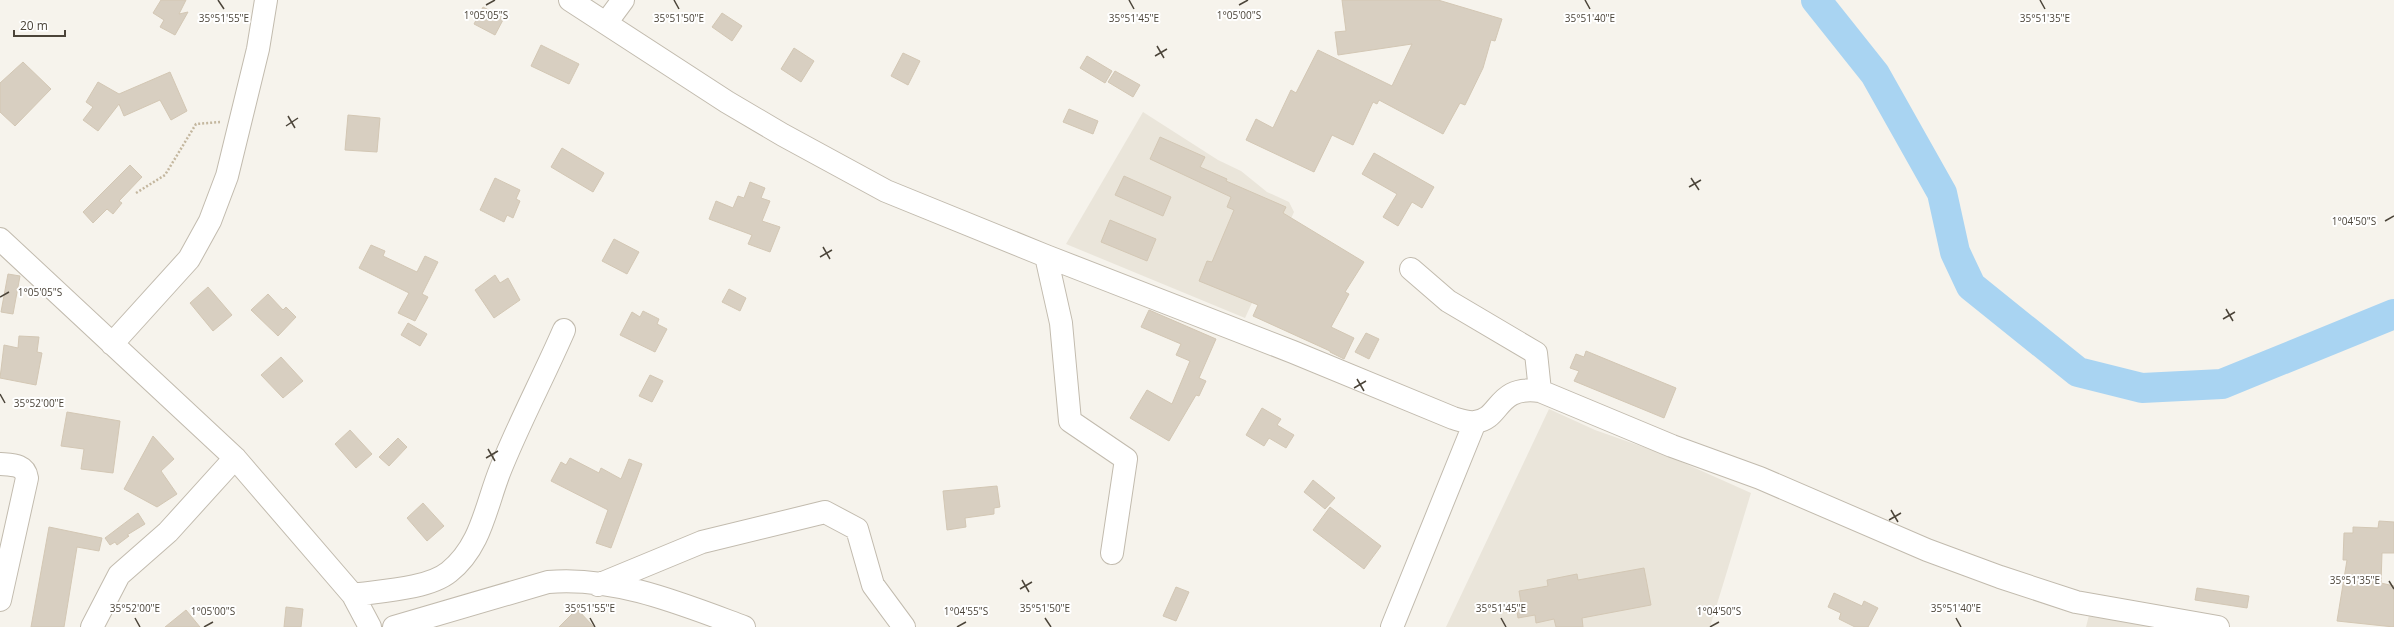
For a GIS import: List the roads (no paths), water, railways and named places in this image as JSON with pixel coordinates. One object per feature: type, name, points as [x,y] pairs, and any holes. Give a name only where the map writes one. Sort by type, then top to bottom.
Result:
[{"type":"street","points":[[112,344],[189,259],[210,221],[227,176],[258,49],[266,0]]},
{"type":"street","points":[[570,0],[727,102],[861,178],[943,215],[1293,352],[1441,414],[1465,422],[1475,422],[1486,418],[1506,397],[1523,390],[1540,391],[1672,446],[1760,478],[1920,547],[2000,577],[2076,602],[2206,626]]},
{"type":"street","points":[[606,23],[623,0]]},
{"type":"street","points":[[0,239],[235,458],[353,595],[362,623]]},
{"type":"street","points":[[1046,256],[1061,323],[1070,421],[1126,459],[1112,553]]},
{"type":"street","points":[[1411,269],[1448,301],[1536,352],[1540,391]]},
{"type":"street","points":[[353,595],[437,580],[449,572],[465,556],[484,521],[501,469],[564,330]]},
{"type":"street","points":[[1392,627],[1475,422]]},
{"type":"street","points":[[92,627],[118,576],[168,532],[235,458]]},
{"type":"street","points":[[0,464],[22,468],[26,471],[27,478],[0,600]]},
{"type":"street","points":[[598,585],[702,542],[826,512],[857,529],[873,585],[904,627]]},
{"type":"street","points":[[394,627],[548,582],[569,580],[598,585],[624,587],[744,627]]},
{"type":"waterway","points":[[1816,0],[1875,74],[1942,193],[1955,252],[1971,286],[2078,372],[2142,388],[2222,384],[2394,314]]}]
